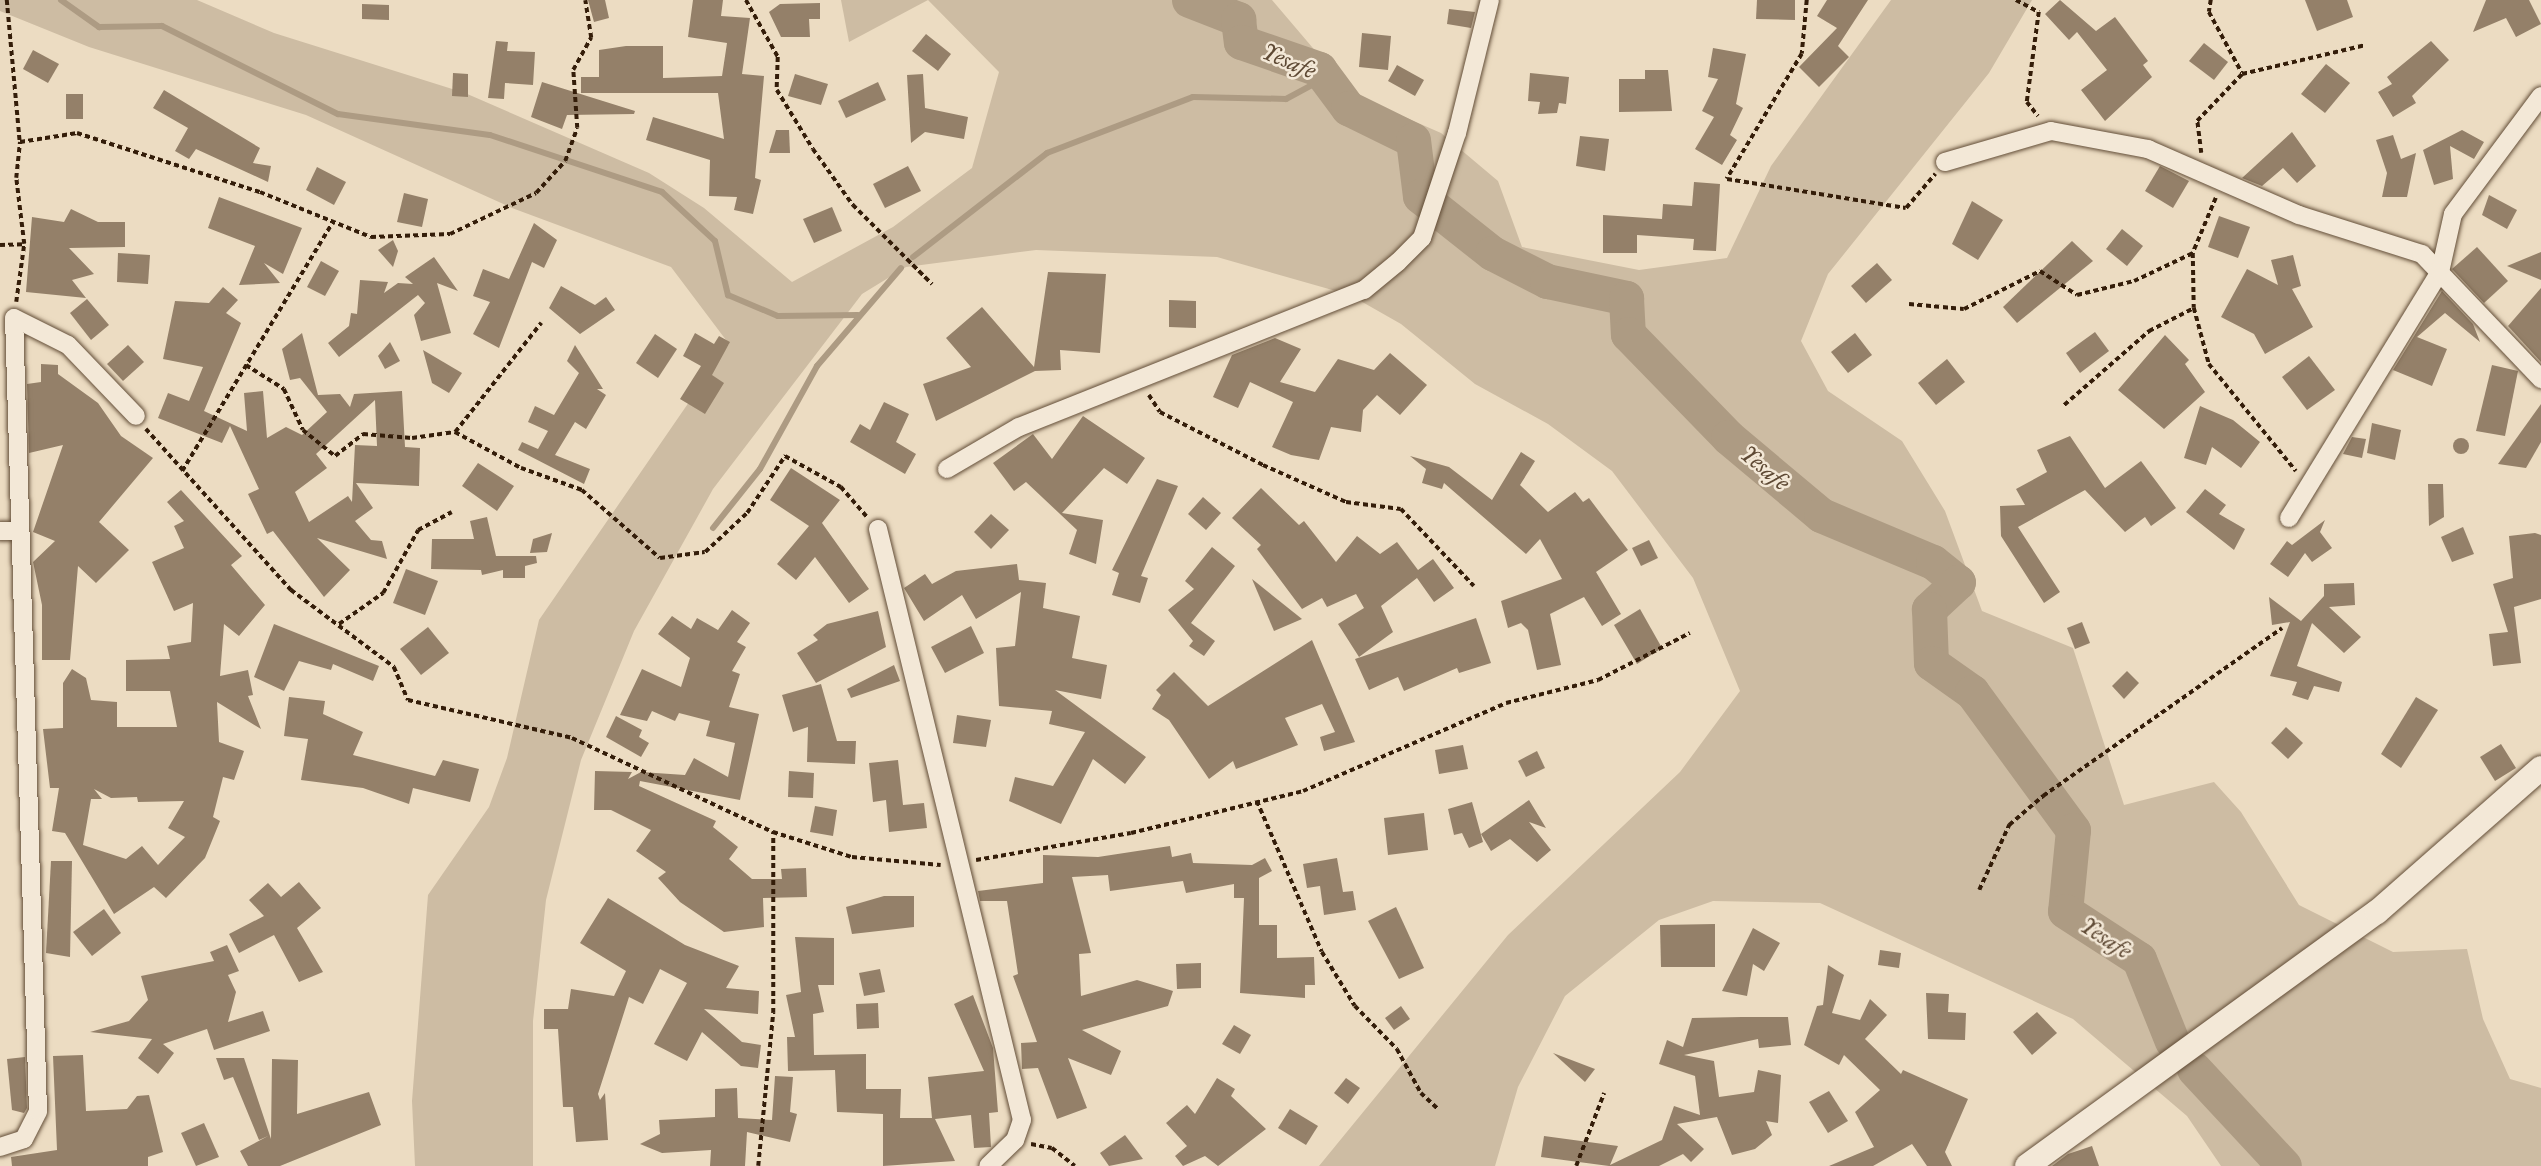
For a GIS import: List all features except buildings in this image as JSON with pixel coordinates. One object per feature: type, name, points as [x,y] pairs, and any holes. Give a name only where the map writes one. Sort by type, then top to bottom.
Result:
[{"type":"street","points":[[947,469],[1019,427],[1364,290],[1422,238],[1457,133],[1490,0]]},
{"type":"street","points":[[2289,518],[2440,272],[2453,214],[2541,96]]},
{"type":"street","points":[[1945,162],[2051,131],[2148,149],[2203,176],[2422,254],[2541,379]]},
{"type":"street","points":[[0,1146],[24,1139],[38,1111],[15,318],[68,345],[136,416]]},
{"type":"street","points":[[878,529],[1023,1120],[1015,1140],[988,1166]]},
{"type":"street","points":[[0,531],[20,531]]},
{"type":"street","points":[[2027,1166],[2377,912],[2541,768]]},
{"type":"path","points":[[7,0],[20,142],[16,177],[24,244],[15,318]]},
{"type":"path","points":[[20,142],[78,133],[371,236],[450,234],[537,193],[565,161],[577,128],[573,70],[591,38],[585,0]]},
{"type":"path","points":[[746,0],[778,57],[777,90],[813,149],[853,205],[932,284]]},
{"type":"path","points":[[1807,0],[1802,54],[1727,179],[1906,208],[1945,162]]},
{"type":"path","points":[[2016,0],[2039,12],[2027,102],[2051,131]]},
{"type":"path","points":[[2211,0],[2209,12],[2242,74]]},
{"type":"path","points":[[2203,176],[2197,121],[2242,74],[2366,45]]},
{"type":"path","points":[[2222,183],[2193,253],[2194,308],[2209,364],[2309,487]]},
{"type":"path","points":[[181,472],[333,222]]},
{"type":"path","points":[[0,245],[24,244]]},
{"type":"path","points":[[1909,304],[1964,309],[2040,271],[2077,295],[2134,281],[2193,253]]},
{"type":"path","points":[[2064,405],[2149,331],[2194,308]]},
{"type":"path","points":[[455,432],[541,323]]},
{"type":"path","points":[[246,365],[284,389],[303,430],[335,456],[363,434],[412,438],[455,432],[522,468],[582,490],[660,558],[705,552],[747,513],[785,456],[841,487],[878,529]]},
{"type":"path","points":[[1139,379],[1160,412],[1263,465],[1346,502],[1401,509],[1474,586]]},
{"type":"path","points":[[136,416],[181,472],[291,590],[394,667],[408,700],[572,738],[773,832],[852,857],[960,865],[1303,791],[1506,704],[1598,680],[1690,633]]},
{"type":"path","points":[[339,624],[383,593],[418,530],[452,512]]},
{"type":"path","points":[[1979,890],[2009,825],[2043,796],[2282,628]]},
{"type":"path","points":[[1257,801],[1322,953],[1355,1006],[1397,1049],[1421,1093],[1437,1108]]},
{"type":"path","points":[[758,1166],[773,1013],[773,832]]},
{"type":"path","points":[[1576,1166],[1604,1093]]},
{"type":"path","points":[[1015,1140],[1052,1148],[1075,1166]]},
{"type":"shaded area","points":[[0,0],[197,0],[274,33],[465,93],[649,173],[704,208],[792,282],[893,227],[972,168],[999,72],[928,0],[1272,0],[1352,94],[1441,133],[1498,181],[1522,247],[1639,270],[1727,258],[1771,166],[1891,0],[2032,0],[1989,73],[1828,274],[1801,341],[1828,391],[1902,441],[1945,511],[1982,611],[2073,648],[2124,805],[2214,782],[2241,812],[2299,905],[2393,952],[2467,949],[2483,1019],[2510,1079],[2541,1088],[2541,1166],[2221,1166],[2187,1116],[2073,1019],[1820,903],[1713,901],[1659,920],[1565,996],[1518,1087],[1495,1166],[1319,1166],[1508,935],[1680,772],[1740,691],[1693,578],[1612,471],[1548,424],[1475,384],[1401,324],[1350,295],[1217,257],[1036,250],[906,267],[862,294],[713,489],[634,631],[581,760],[546,900],[533,1021],[533,1166],[415,1166],[412,1101],[428,895],[489,807],[507,758],[539,620],[729,344],[671,267],[512,208],[306,115],[89,47],[0,11]]},
{"type":"shaded area","points":[[841,0],[928,0],[849,42]]},
{"type":"waterway","points":[[61,0],[99,27],[162,26],[338,114],[490,135],[662,192],[715,241],[728,295],[778,316],[858,315]]},
{"type":"waterway","name":"Yesafe","points":[[1189,0],[1238,19],[1241,42],[1319,69],[1348,108],[1413,140],[1420,196],[1492,253],[1547,281],[1626,298],[1628,334],[1728,437],[1821,515],[1933,562],[1958,582],[1929,609],[1931,663],[1972,692],[2073,830],[2065,911],[2139,959],[2172,1041]]},
{"type":"waterway","points":[[913,257],[1047,153],[1193,97],[1286,99],[1325,78]]},
{"type":"waterway","points":[[713,528],[760,469],[817,366],[901,268]]},
{"type":"waterway","name":"Yesafe","points":[[2194,1069],[2284,1166]]}]
